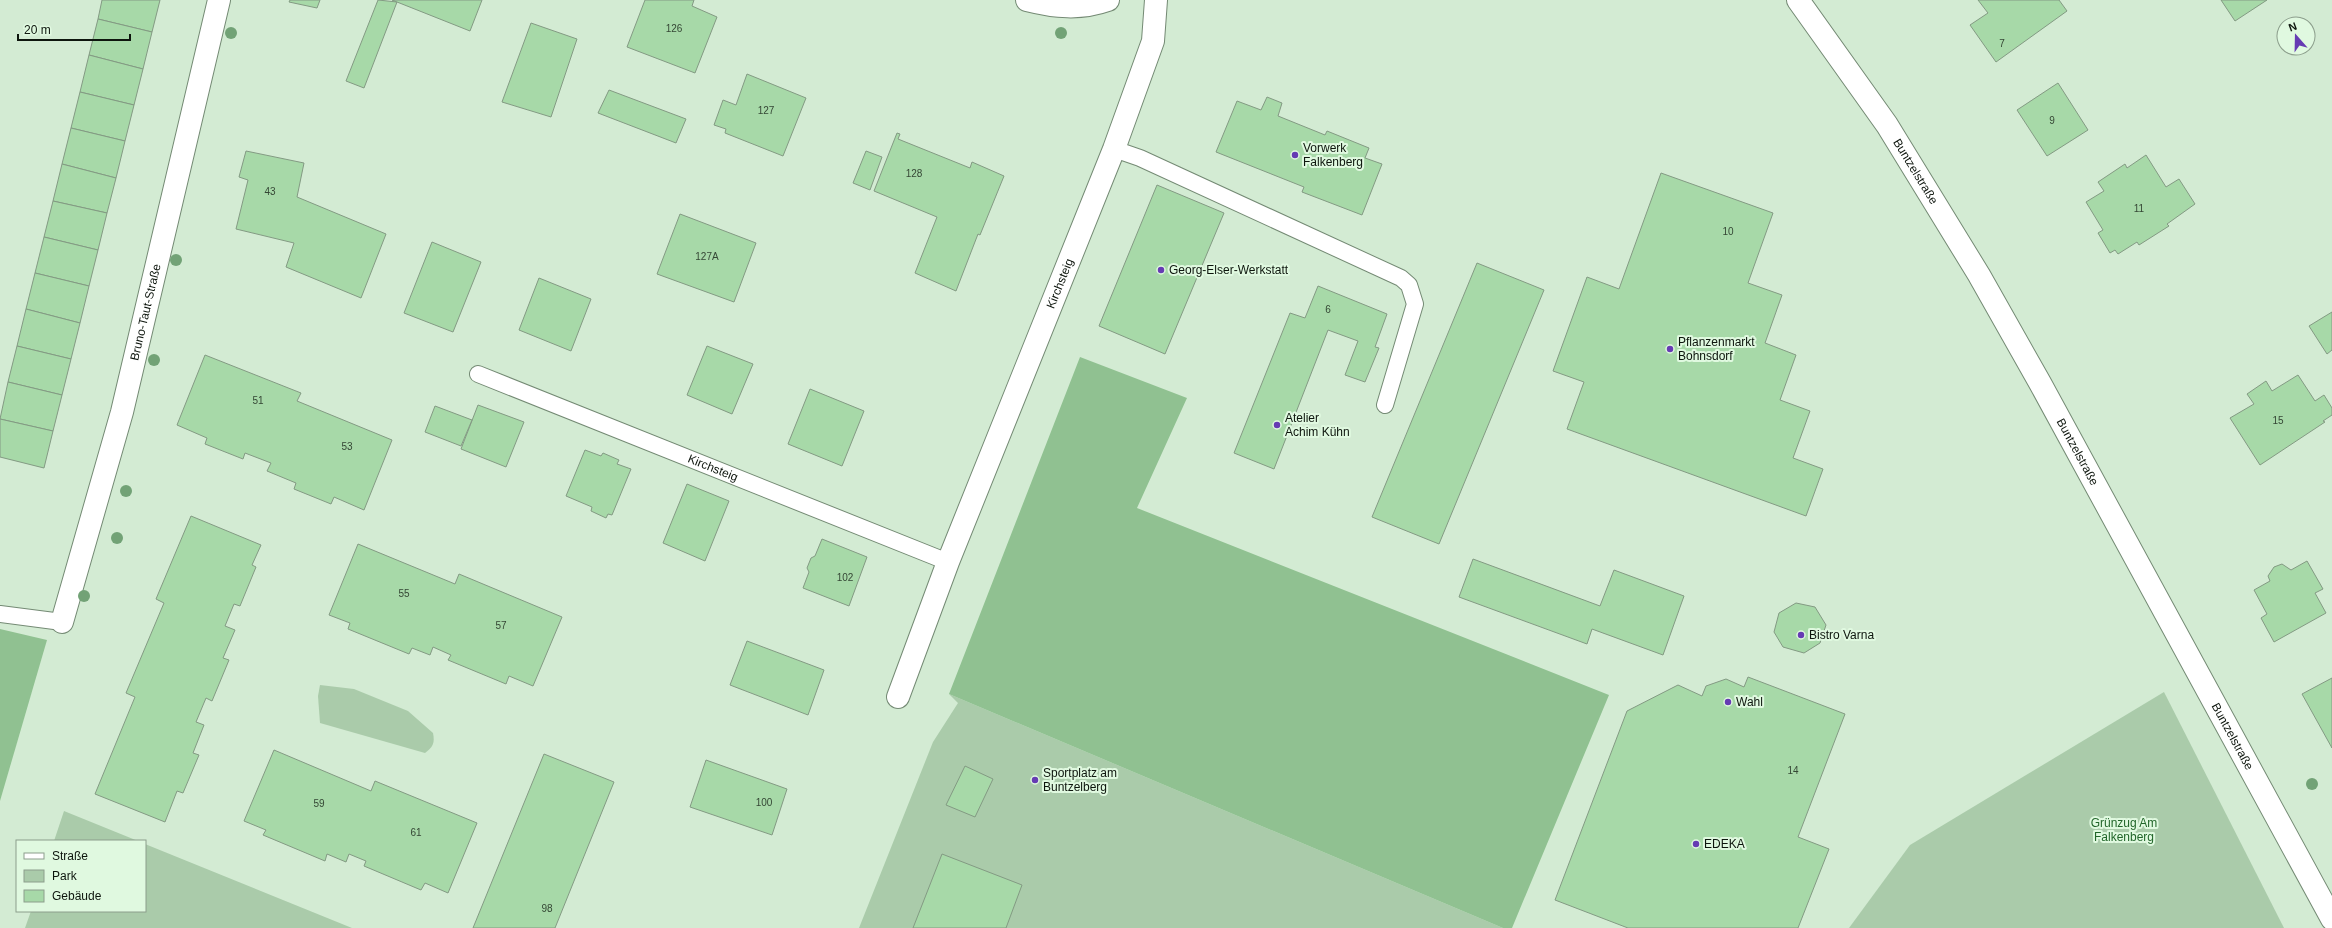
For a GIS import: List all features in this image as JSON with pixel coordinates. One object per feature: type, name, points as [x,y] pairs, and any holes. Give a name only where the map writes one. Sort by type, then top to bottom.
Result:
[{"type":"street","name":"Bruno-Taut-Straße","points":[[62,622],[122,412],[219,0]]},
{"type":"street","points":[[1027,0],[1055,7],[1090,6],[1108,0]]},
{"type":"street","name":"Kirchsteig","points":[[898,697],[948,562],[1114,149],[1152,41],[1156,0]]},
{"type":"street","name":"Buntzelstraße","points":[[1798,0],[1887,125],[1979,275],[2040,383],[2332,919]]},
{"type":"lane","points":[[1114,149],[1140,158],[1400,278],[1409,285],[1415,304],[1386,405]]},
{"type":"lane","name":"Kirchsteig","points":[[478,374],[948,562]]},
{"type":"lane","points":[[0,614],[62,622]]},
{"type":"green space","points":[[1080,357],[1187,398],[1137,508],[1609,695],[1512,928],[1503,928],[949,694]]},
{"type":"green space","points":[[0,629],[47,640],[0,801]]},
{"type":"green space","points":[[320,685],[354,689],[408,711],[433,733],[433,744],[425,753],[320,723],[318,696]]},
{"type":"green space","name":"Grünzug Am Falkenberg","points":[[2164,692],[2284,928],[1849,928],[1910,845]]},
{"type":"green space","name":"Sportplatz am Buntzelberg","points":[[949,694],[1503,928],[859,928],[933,742],[958,703]]},
{"type":"green space","points":[[64,811],[136,840],[54,840]]},
{"type":"green space","points":[[146,844],[352,928],[25,928],[31,912],[146,912]]},
{"type":"building","points":[[102,0],[160,0],[152,32],[98,19]]},
{"type":"building","points":[[290,0],[320,0],[317,8],[289,2]]},
{"type":"building","points":[[378,0],[397,2],[364,88],[346,81]]},
{"type":"building","points":[[392,0],[482,0],[470,31]]},
{"type":"building","points":[[645,0],[694,0],[692,6],[717,17],[695,73],[627,47]]},
{"type":"building","points":[[1978,0],[2059,0],[2067,11],[1996,62],[1970,25],[1988,13]]},
{"type":"building","points":[[2221,0],[2267,0],[2235,21]]},
{"type":"building","points":[[98,19],[152,32],[143,69],[89,55]]},
{"type":"building","points":[[531,23],[577,39],[551,117],[502,102]]},
{"type":"building","points":[[89,55],[143,69],[134,105],[80,92]]},
{"type":"building","points":[[747,74],[806,98],[783,156],[725,133],[726,129],[714,125],[723,100],[736,105]]},
{"type":"building","points":[[2058,83],[2088,130],[2047,156],[2017,110]]},
{"type":"building","points":[[609,90],[686,119],[676,143],[598,113]]},
{"type":"building","points":[[80,92],[134,105],[125,141],[71,128]]},
{"type":"building","name":"Vorwerk Falkenberg","points":[[1267,97],[1282,103],[1278,116],[1325,135],[1327,131],[1369,148],[1365,158],[1382,164],[1362,215],[1302,192],[1304,187],[1216,152],[1237,101],[1261,110]]},
{"type":"building","points":[[71,128],[125,141],[116,178],[62,164]]},
{"type":"building","points":[[897,133],[900,134],[898,139],[970,168],[972,162],[1004,176],[980,235],[978,234],[956,291],[915,273],[937,217],[874,191]]},
{"type":"building","points":[[246,151],[304,163],[297,197],[386,234],[361,298],[286,267],[294,243],[236,229],[248,180],[239,177]]},
{"type":"building","points":[[866,151],[882,157],[870,190],[853,183]]},
{"type":"building","points":[[2146,155],[2166,187],[2179,179],[2195,204],[2167,224],[2169,226],[2139,245],[2137,242],[2118,254],[2115,250],[2110,253],[2098,233],[2103,230],[2086,202],[2104,191],[2098,182],[2125,164],[2127,168]]},
{"type":"building","points":[[62,164],[116,178],[107,213],[53,201]]},
{"type":"building","name":"Pflanzenmarkt Bohnsdorf","points":[[1661,173],[1773,213],[1748,283],[1782,295],[1765,343],[1796,355],[1780,400],[1810,411],[1793,458],[1823,469],[1806,516],[1567,429],[1584,382],[1553,371],[1587,277],[1619,289]]},
{"type":"building","name":"Georg-Elser-Werkstatt","points":[[1157,185],[1224,213],[1165,354],[1099,326]]},
{"type":"building","points":[[53,201],[107,213],[98,250],[44,237]]},
{"type":"building","points":[[680,214],[756,243],[734,302],[657,274]]},
{"type":"building","points":[[44,237],[98,250],[89,286],[35,273]]},
{"type":"building","points":[[432,242],[481,262],[453,332],[404,313]]},
{"type":"building","points":[[1477,263],[1544,290],[1439,544],[1372,517]]},
{"type":"building","points":[[35,273],[89,286],[80,323],[26,309]]},
{"type":"building","points":[[539,278],[591,299],[571,351],[519,330]]},
{"type":"building","points":[[1318,286],[1387,314],[1375,347],[1379,348],[1365,382],[1345,375],[1358,341],[1328,330],[1274,469],[1234,453],[1290,313],[1305,318]]},
{"type":"building","points":[[26,309],[80,323],[71,359],[17,346]]},
{"type":"building","points":[[2332,312],[2332,350],[2327,354],[2309,326]]},
{"type":"building","points":[[17,346],[71,359],[62,395],[8,382]]},
{"type":"building","points":[[707,346],[753,364],[732,414],[687,395]]},
{"type":"building","points":[[205,355],[301,393],[297,401],[392,440],[364,510],[334,497],[331,504],[294,489],[296,483],[267,471],[271,463],[245,453],[243,459],[205,444],[207,438],[177,425]]},
{"type":"building","points":[[2298,375],[2315,401],[2324,395],[2332,408],[2332,415],[2323,421],[2325,422],[2260,465],[2230,418],[2254,404],[2247,394],[2266,381],[2272,391]]},
{"type":"building","points":[[8,382],[62,395],[53,431],[0,419]]},
{"type":"building","points":[[810,389],[864,411],[842,466],[788,444]]},
{"type":"building","points":[[478,405],[524,422],[506,467],[461,449]]},
{"type":"building","points":[[435,406],[472,420],[461,446],[425,432]]},
{"type":"building","points":[[0,419],[53,431],[44,468],[0,457]]},
{"type":"building","points":[[585,450],[601,456],[603,453],[619,460],[617,464],[631,469],[612,515],[608,514],[606,518],[591,511],[592,507],[566,496]]},
{"type":"building","points":[[687,484],[729,501],[705,561],[663,543]]},
{"type":"building","points":[[191,516],[261,545],[252,565],[256,567],[240,606],[234,604],[225,626],[235,630],[223,658],[229,660],[212,701],[206,698],[196,722],[204,725],[193,753],[199,755],[183,793],[177,791],[165,822],[95,794],[135,697],[126,693],[164,603],[156,599]]},
{"type":"building","points":[[822,539],[867,557],[849,606],[803,588],[809,572],[807,568],[811,558],[815,556]]},
{"type":"building","points":[[358,544],[455,584],[459,574],[562,617],[533,686],[509,676],[506,684],[448,660],[451,655],[433,647],[430,655],[412,648],[409,654],[348,629],[350,623],[329,615]]},
{"type":"building","points":[[1473,559],[1600,606],[1614,570],[1684,596],[1663,655],[1592,629],[1587,644],[1459,597]]},
{"type":"building","points":[[2307,561],[2323,589],[2315,593],[2326,613],[2274,642],[2261,618],[2267,614],[2254,590],[2270,581],[2268,576],[2274,567],[2282,564],[2291,570]]},
{"type":"building","points":[[1796,603],[1815,607],[1826,625],[1820,643],[1804,653],[1783,647],[1774,632],[1779,613]]},
{"type":"building","points":[[747,641],[824,670],[808,715],[730,685]]},
{"type":"building","points":[[1748,677],[1845,714],[1798,837],[1829,849],[1798,928],[1628,928],[1555,900],[1627,711],[1678,685],[1702,696],[1706,686],[1726,679],[1744,687]]},
{"type":"building","points":[[2332,678],[2332,748],[2302,694]]},
{"type":"building","points":[[274,750],[371,791],[375,781],[477,823],[448,893],[425,883],[421,890],[364,866],[366,861],[349,854],[346,862],[327,854],[325,861],[263,835],[266,830],[244,821]]},
{"type":"building","points":[[544,754],[614,782],[555,928],[473,928]]},
{"type":"building","points":[[706,760],[787,789],[772,835],[690,807]]},
{"type":"building","points":[[965,766],[993,779],[975,817],[946,805]]},
{"type":"building","points":[[942,854],[1022,885],[1006,928],[913,928]]},
{"type":"place","name":"Vorwerk Falkenberg","points":[[1295,155]]},
{"type":"place","name":"Georg-Elser-Werkstatt","points":[[1161,270]]},
{"type":"place","name":"Pflanzenmarkt Bohnsdorf","points":[[1670,349]]},
{"type":"place","name":"Atelier Achim Kühn","points":[[1277,425]]},
{"type":"place","name":"Bistro Varna","points":[[1801,635]]},
{"type":"place","name":"Wahl","points":[[1728,702]]},
{"type":"place","name":"Sportplatz am Buntzelberg","points":[[1035,780]]},
{"type":"place","name":"EDEKA","points":[[1696,844]]}]
